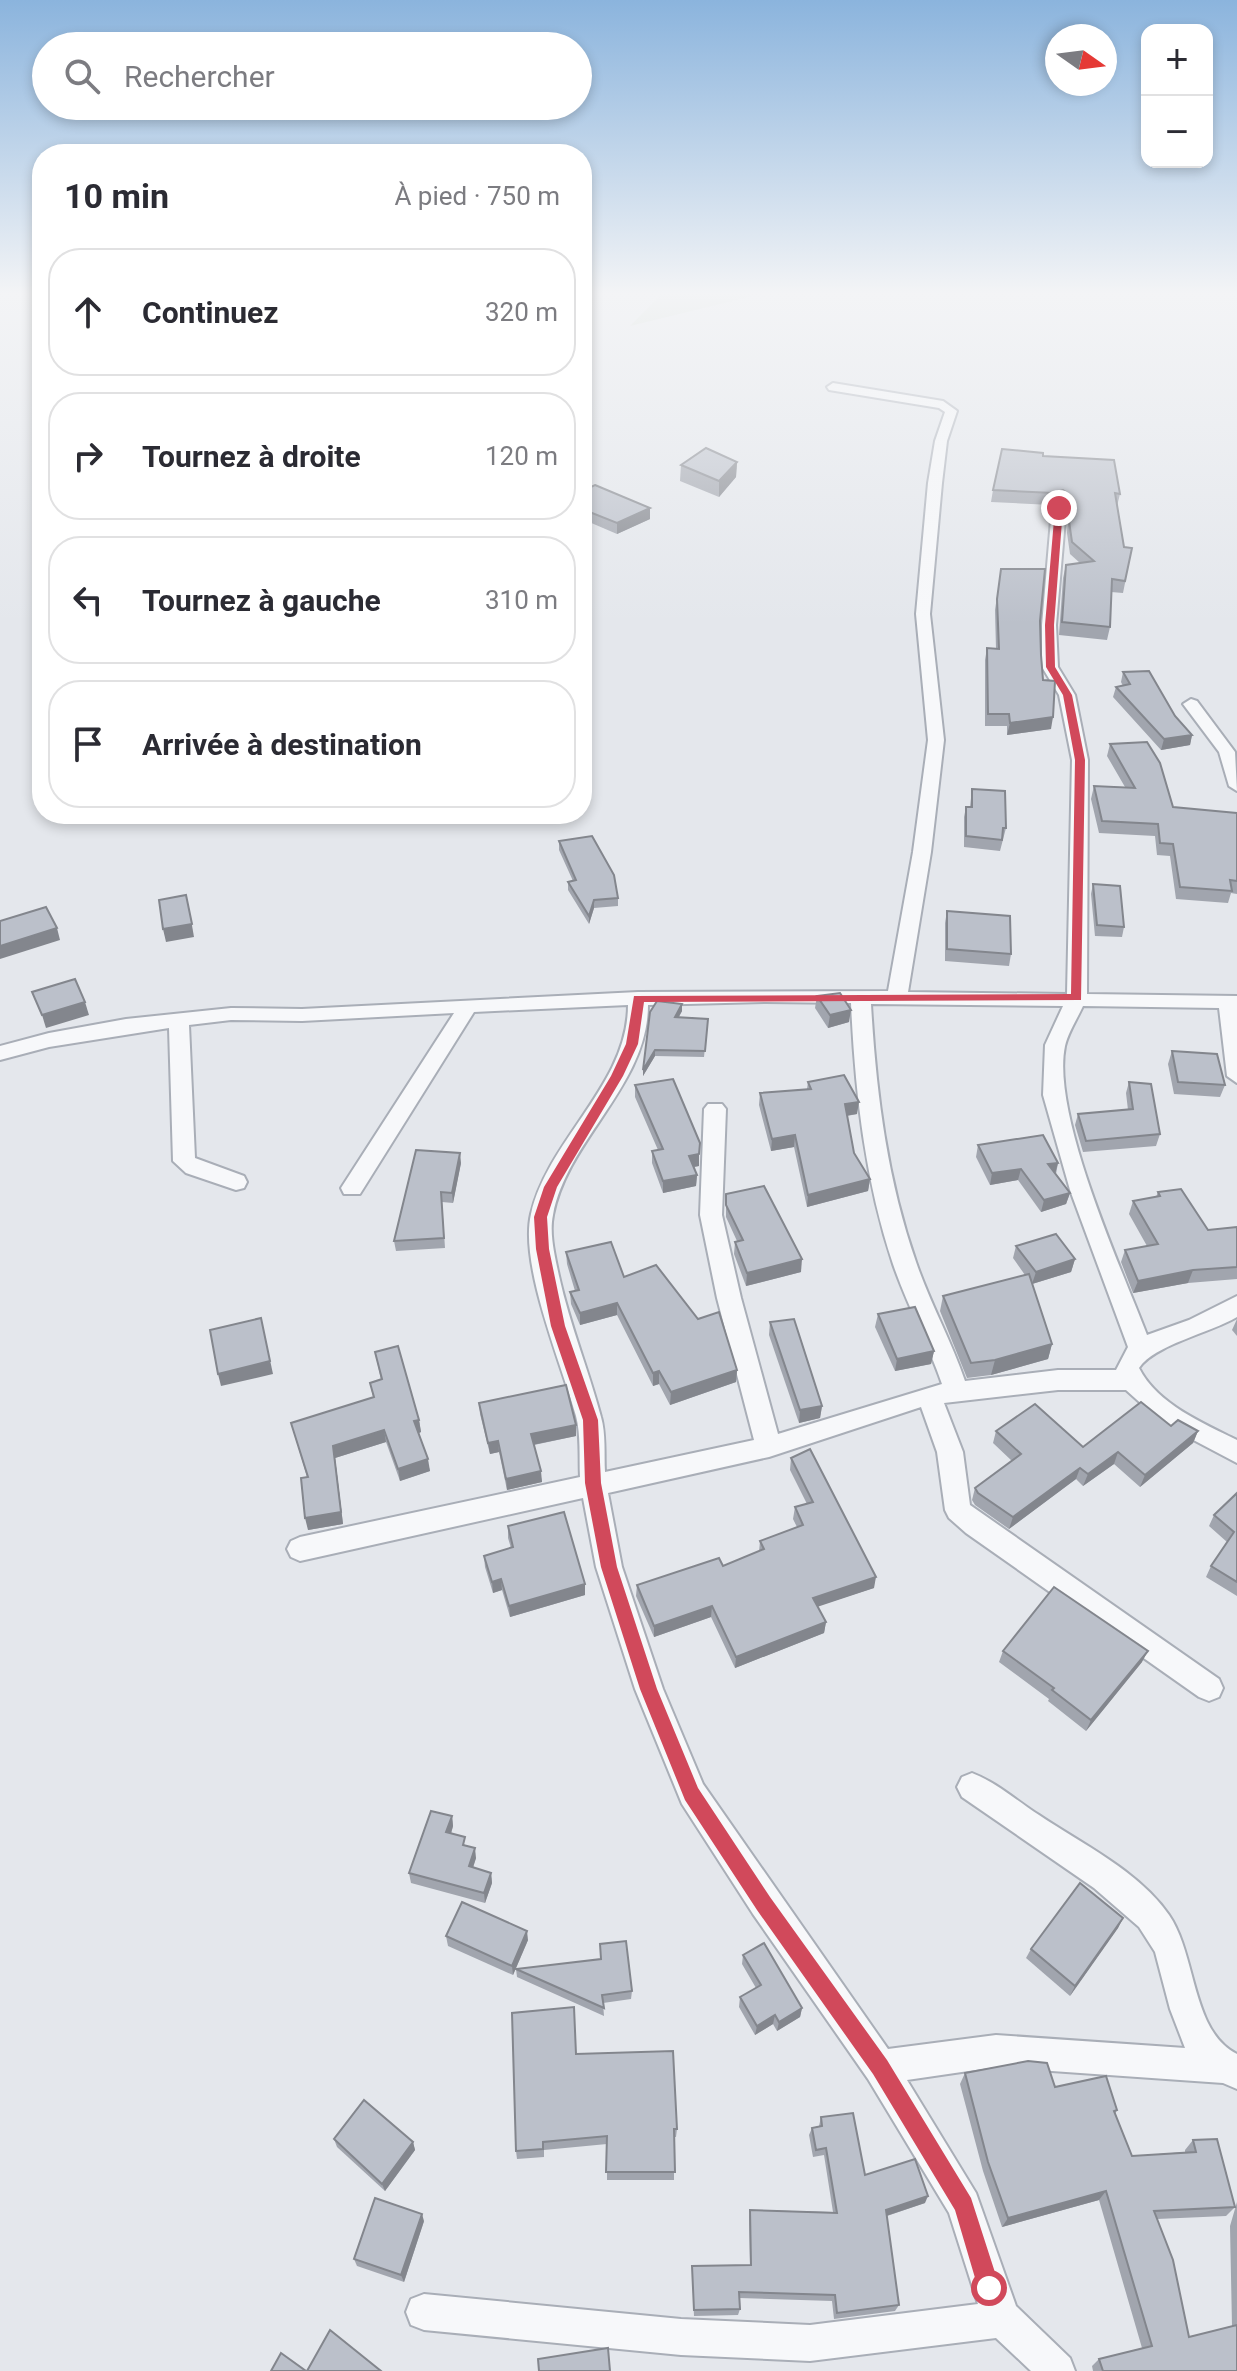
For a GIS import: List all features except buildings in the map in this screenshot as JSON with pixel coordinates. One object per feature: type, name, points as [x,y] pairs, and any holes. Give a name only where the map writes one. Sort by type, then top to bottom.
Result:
[{"type":"street","points":[[897,997],[922,852],[936,740],[923,614],[935,483],[941,441],[951,411],[943,405],[929,403]]},
{"type":"street","points":[[1059,508],[1049,625],[1050,667],[1067,695],[1080,760],[1077,998],[1055,1045],[1053,1095],[1081,1190],[1140,1348]]},
{"type":"street","points":[[1191,704],[1227,752],[1237,786]]},
{"type":"street","points":[[638,998],[638,1021],[632,1044],[617,1076],[550,1187],[541,1217],[542,1249],[558,1326],[590,1420],[593,1483],[609,1567],[649,1689],[692,1794],[764,1903],[880,2067],[964,2205],[985,2276],[1003,2319],[1057,2371]]},
{"type":"street","points":[[0,1053],[49,1040],[179,1018],[638,998],[1077,998],[1232,1002],[1237,1076]]},
{"type":"street","points":[[861,998],[863,1067],[871,1130],[904,1262],[945,1354],[956,1389]]},
{"type":"street","points":[[352,1188],[468,1006]]},
{"type":"street","points":[[179,1018],[184,1161],[194,1168],[236,1182]]},
{"type":"street","points":[[715,1109],[711,1215],[729,1298],[769,1447]]},
{"type":"street","points":[[1237,1305],[1198,1327],[1140,1348],[1127,1368],[1140,1392],[1153,1402],[1237,1452]]},
{"type":"street","points":[[300,1549],[769,1447],[956,1389],[1058,1380],[1131,1380]]},
{"type":"street","points":[[929,1395],[941,1420],[950,1452],[958,1510],[975,1525],[1209,1688]]},
{"type":"street","points":[[972,1787],[1116,1885],[1158,1926],[1172,1954],[1193,2036],[1229,2069]]},
{"type":"street","points":[[880,2067],[996,2051],[1229,2069]]},
{"type":"street","points":[[424,2312],[665,2336],[810,2343],[1003,2319]]},
{"type":"route","points":[[989,2288],[964,2205],[880,2067],[764,1903],[692,1794],[649,1689],[609,1567],[593,1483],[590,1420],[558,1326],[542,1249],[541,1217],[550,1187],[617,1076],[632,1044],[638,1021],[638,998],[1077,998],[1080,760],[1067,695],[1050,667],[1049,625],[1059,508]]}]
